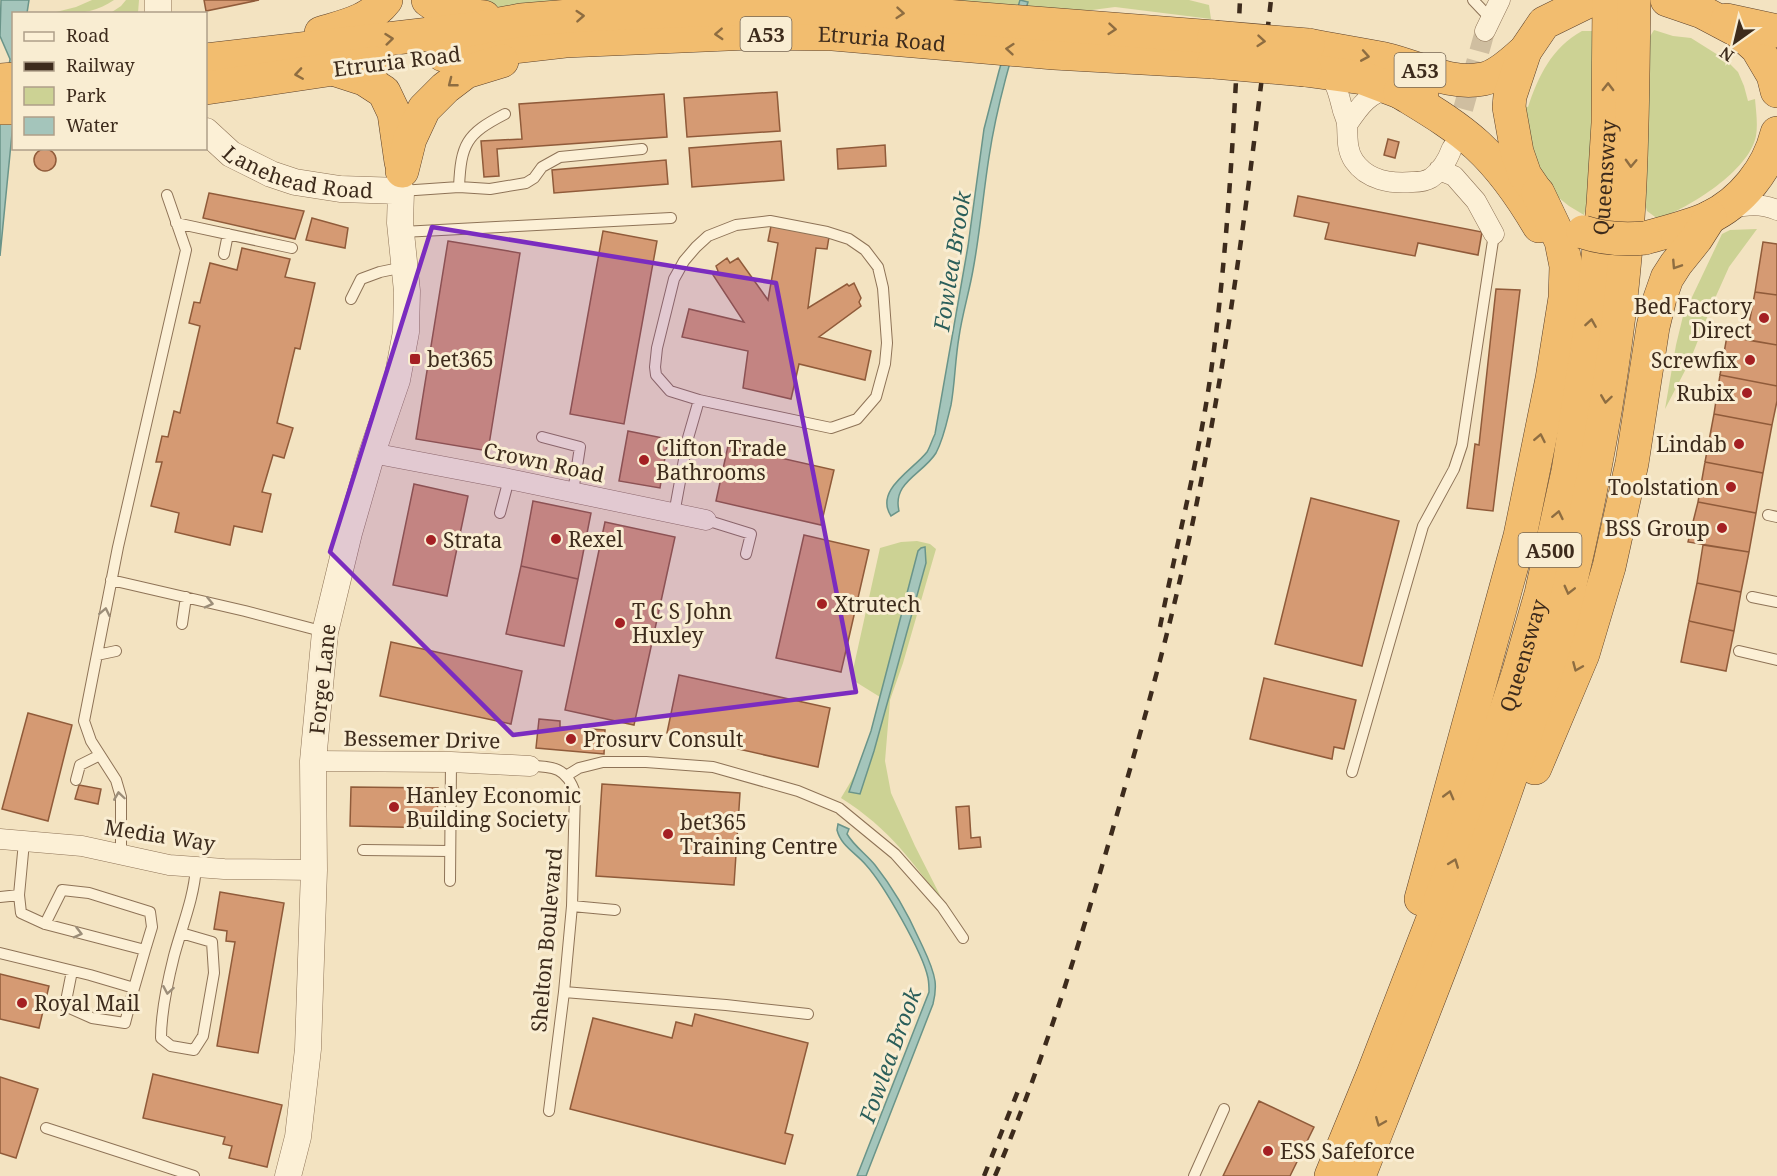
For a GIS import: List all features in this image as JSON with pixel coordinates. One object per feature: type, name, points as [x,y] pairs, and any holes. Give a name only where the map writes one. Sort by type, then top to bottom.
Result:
[{"type":"highway","points":[[256,54],[361,21],[380,8],[386,0]]},
{"type":"highway","points":[[428,0],[446,12],[521,20]]},
{"type":"highway","name":"A53","points":[[1591,0],[1548,12],[1525,51],[1510,96],[1509,108],[1517,152],[1532,184],[1554,211],[1583,232],[1597,237],[1629,240],[1645,238],[1685,227],[1716,213],[1739,196],[1775,154]]},
{"type":"highway","name":"Queensway","points":[[1359,1176],[1387,1072],[1514,685],[1540,594],[1565,483],[1593,310],[1603,204],[1608,123],[1609,0]]},
{"type":"highway","name":"Queensway","points":[[1331,1176],[1387,1072],[1484,853],[1534,710],[1569,592],[1599,448],[1619,311],[1629,204],[1634,0]]},
{"type":"highway","points":[[1667,0],[1777,31]]},
{"type":"highway","name":"Etruria Road","points":[[207,60],[461,31],[521,20],[746,8],[843,8],[967,32]]},
{"type":"highway","points":[[1702,9],[1738,32],[1757,48],[1773,75],[1777,91]]},
{"type":"highway","name":"Etruria Road","points":[[207,88],[331,69],[565,41],[737,33],[967,32],[1054,38],[1214,50],[1313,63],[1400,92],[1433,96],[1451,104],[1479,125],[1532,184]]},
{"type":"highway","points":[[402,181],[410,139],[424,109],[445,88],[466,72],[565,41]]},
{"type":"highway","name":"Etruria Road","points":[[1313,63],[1387,60],[1445,78],[1472,80],[1486,78],[1498,72],[1525,51]]},
{"type":"highway","points":[[331,69],[364,79],[384,92],[394,113],[402,181]]},
{"type":"highway","points":[[1400,92],[1476,143],[1497,166],[1534,218],[1561,266]]},
{"type":"highway","points":[[1387,1072],[1520,536],[1552,379],[1558,339],[1561,241],[1532,184]]},
{"type":"highway","points":[[1387,1072],[1472,917],[1582,654],[1609,567],[1632,463],[1655,315],[1667,278],[1716,213]]},
{"type":"street","points":[[1488,25],[1500,0]]},
{"type":"street","points":[[1313,63],[1336,84],[1347,125],[1347,143],[1354,160],[1367,174],[1379,180],[1394,182],[1419,182],[1430,179],[1448,159],[1452,148]]},
{"type":"street","points":[[1347,125],[1361,105],[1373,96],[1384,90],[1400,92]]},
{"type":"street","name":"Lanehead Road","points":[[207,132],[231,154],[271,174],[295,182],[340,189],[402,181]]},
{"type":"street","points":[[1439,170],[1454,176],[1476,201],[1494,234]]},
{"type":"street","name":"Forge Lane","points":[[288,1176],[297,1137],[308,1049],[314,870],[313,761],[325,632],[349,533],[372,453],[397,380],[406,332],[407,291],[401,232],[402,181]]},
{"type":"street","points":[[1716,213],[1746,205],[1768,206],[1777,210]]},
{"type":"street","name":"Crown Road","points":[[372,453],[706,520]]},
{"type":"street","name":"Bessemer Drive","points":[[313,761],[451,762],[530,766]]},
{"type":"street","name":"Media Way","points":[[0,839],[82,846],[169,865],[224,869],[314,870]]},
{"type":"lane","points":[[1473,0],[1488,25]]},
{"type":"lane","points":[[459,186],[462,154],[472,135],[505,114]]},
{"type":"lane","points":[[402,181],[490,189],[526,183],[534,178],[542,167],[560,157],[642,150]]},
{"type":"lane","points":[[121,854],[121,797],[116,780],[91,741],[84,721],[111,580],[186,250],[166,195]]},
{"type":"lane","points":[[401,232],[671,218]]},
{"type":"lane","points":[[770,221],[827,232],[849,239],[865,250],[878,267],[883,288],[887,343],[885,364],[876,397],[857,419],[831,428],[699,400],[670,391],[656,375],[655,367],[657,348],[674,279],[684,261],[696,247],[708,237],[736,225],[770,221]]},
{"type":"lane","points":[[176,223],[292,248]]},
{"type":"lane","points":[[224,254],[228,234]]},
{"type":"lane","points":[[1352,772],[1423,526],[1454,469],[1462,445],[1494,234]]},
{"type":"lane","points":[[351,299],[361,279],[405,267]]},
{"type":"lane","points":[[674,514],[688,438],[699,400]]},
{"type":"lane","points":[[542,437],[580,447],[573,492]]},
{"type":"lane","points":[[500,513],[509,479]]},
{"type":"lane","points":[[706,520],[751,534],[746,554]]},
{"type":"lane","points":[[111,580],[325,632]]},
{"type":"lane","points":[[182,624],[186,597]]},
{"type":"lane","points":[[1752,597],[1777,602]]},
{"type":"lane","points":[[97,655],[116,651]]},
{"type":"lane","points":[[1739,651],[1777,660]]},
{"type":"lane","points":[[76,780],[81,765],[100,754]]},
{"type":"lane","points":[[450,881],[451,762]]},
{"type":"lane","points":[[530,766],[550,766],[566,776],[579,768],[603,762],[646,762],[713,767],[798,790],[839,808],[895,854],[942,907],[963,938]]},
{"type":"lane","name":"Shelton Boulevard","points":[[549,1111],[572,906],[575,793],[572,783],[566,776]]},
{"type":"lane","points":[[24,842],[19,895],[21,913],[45,924],[145,950]]},
{"type":"lane","points":[[363,850],[450,851]]},
{"type":"lane","points":[[181,933],[212,942],[214,973],[203,1036],[194,1050],[171,1046],[161,1038],[161,1027],[173,959],[181,933],[195,888],[196,867]]},
{"type":"lane","points":[[45,924],[62,890],[89,893],[150,912],[152,927],[125,1023],[93,1018],[65,1006],[72,971]]},
{"type":"lane","points":[[0,897],[19,895]]},
{"type":"lane","points":[[572,906],[615,910]]},
{"type":"lane","points":[[0,953],[134,988]]},
{"type":"lane","points":[[564,992],[808,1014]]},
{"type":"lane","points":[[1194,1176],[1224,1109]]},
{"type":"lane","points":[[46,1128],[194,1176]]},
{"type":"highlighted area","points":[[432,227],[776,283],[856,692],[513,735],[330,552]]},
{"type":"green space","points":[[92,0],[114,0],[99,8],[84,12],[56,12]]},
{"type":"green space","points":[[126,0],[139,0],[138,12],[112,12]]},
{"type":"green space","points":[[439,0],[628,0],[497,10]]},
{"type":"green space","points":[[953,0],[1189,0],[1209,5],[1211,19],[1115,7],[1077,12]]},
{"type":"green space","points":[[1654,30],[1673,36],[1691,38],[1726,60],[1738,72],[1748,101],[1755,99],[1757,122],[1756,136],[1751,149],[1730,174],[1701,197],[1658,219],[1647,211],[1640,187],[1644,46]]},
{"type":"green space","points":[[1582,31],[1595,31],[1589,196],[1584,215],[1554,194],[1535,162],[1524,106],[1528,107],[1536,85],[1554,54],[1562,45]]},
{"type":"green space","points":[[1757,229],[1729,267],[1689,363],[1665,409],[1683,316],[1722,234],[1730,230]]},
{"type":"green space","points":[[917,541],[930,544],[936,549],[890,700],[885,761],[891,793],[948,911],[925,878],[888,835],[841,798],[857,771],[849,792],[860,794],[926,563],[918,551],[880,697],[851,679],[880,548],[901,542]]},
{"type":"water","points":[[1,0],[29,0],[27,12],[12,12],[12,133],[0,256],[0,122],[10,59],[0,36]]},
{"type":"water","points":[[1020,0],[1028,2],[992,137],[947,423],[936,453],[904,485],[898,501],[899,511],[891,516],[887,507],[887,498],[891,489],[927,452],[935,434],[968,246],[984,129]]},
{"type":"water","points":[[925,547],[926,563],[874,751],[860,794],[849,792],[871,731],[918,551]]},
{"type":"water","points":[[838,824],[849,829],[847,834],[875,865],[894,892],[911,921],[927,956],[935,984],[933,1004],[866,1176],[857,1176],[929,992],[929,984],[925,967],[902,920],[874,875],[842,841],[837,830]]},
{"type":"building","points":[[204,0],[259,0],[206,11]]},
{"type":"building","points":[[777,92],[780,131],[687,137],[684,98]]},
{"type":"building","points":[[664,94],[667,137],[497,149],[499,176],[484,177],[481,141],[522,139],[519,104]]},
{"type":"building","points":[[1388,139],[1399,142],[1395,158],[1384,155]]},
{"type":"building","points":[[781,141],[784,180],[692,187],[689,148]]},
{"type":"building","points":[[885,145],[886,166],[838,169],[837,149]]},
{"type":"building","points":[[49,150],[55,156],[53,168],[45,171],[37,168],[34,160],[37,152]]},
{"type":"building","points":[[666,160],[668,184],[554,193],[552,170]]},
{"type":"building","points":[[209,193],[304,211],[295,239],[203,218]]},
{"type":"building","points":[[1298,196],[1482,232],[1478,255],[1418,243],[1415,256],[1325,239],[1329,223],[1294,216]]},
{"type":"building","points":[[312,218],[348,228],[345,248],[306,240]]},
{"type":"building","points":[[771,226],[829,237],[827,249],[816,248],[808,308],[847,284],[849,286],[854,283],[861,298],[859,302],[861,306],[819,337],[871,351],[865,380],[799,364],[791,399],[743,388],[748,351],[682,337],[689,309],[744,322],[713,275],[718,271],[716,266],[727,258],[730,263],[738,258],[768,300],[778,243],[768,241]]},
{"type":"building","points":[[603,231],[657,241],[624,424],[570,414]]},
{"type":"building","points":[[448,241],[520,253],[488,451],[416,439]]},
{"type":"building","points":[[1763,242],[1777,244],[1777,295],[1755,292]]},
{"type":"building","points":[[242,248],[290,259],[285,277],[315,283],[300,349],[295,348],[277,423],[293,428],[284,458],[273,455],[262,492],[271,494],[262,532],[234,526],[230,545],[175,532],[179,513],[151,506],[162,462],[156,462],[162,436],[168,437],[174,411],[180,413],[200,326],[189,323],[194,302],[200,303],[210,263],[237,270]]},
{"type":"building","points":[[1496,289],[1520,290],[1493,511],[1467,508],[1475,444],[1479,445]]},
{"type":"building","name":"Bed Factory Direct","points":[[1755,292],[1777,295],[1777,345],[1746,340]]},
{"type":"building","name":"Screwfix","points":[[1727,336],[1777,345],[1777,386],[1720,375]]},
{"type":"building","name":"Rubix","points":[[1720,375],[1777,386],[1777,401],[1772,425],[1714,414]]},
{"type":"building","name":"Lindab","points":[[1714,414],[1772,425],[1763,473],[1705,462]]},
{"type":"building","name":"Clifton Trade Bathrooms","points":[[628,431],[668,439],[660,488],[619,481]]},
{"type":"building","points":[[728,446],[834,470],[821,525],[716,501]]},
{"type":"building","name":"Toolstation","points":[[1705,462],[1763,473],[1756,513],[1698,502]]},
{"type":"building","name":"Strata","points":[[414,484],[468,496],[447,596],[393,585]]},
{"type":"building","points":[[1311,498],[1399,521],[1362,666],[1275,644]]},
{"type":"building","name":"Rexel","points":[[533,501],[591,513],[578,579],[521,566]]},
{"type":"building","name":"BSS Group","points":[[1698,502],[1756,513],[1749,552],[1688,542]]},
{"type":"building","name":"T C S John Huxley","points":[[605,522],[675,537],[634,725],[565,710]]},
{"type":"building","name":"Xtrutech","points":[[804,535],[869,550],[841,672],[776,658]]},
{"type":"building","points":[[1703,545],[1749,552],[1741,592],[1697,583]]},
{"type":"building","points":[[521,566],[578,579],[564,646],[506,634]]},
{"type":"building","points":[[1697,583],[1741,592],[1734,631],[1689,621]]},
{"type":"building","points":[[1689,621],[1734,631],[1726,671],[1681,662]]},
{"type":"building","points":[[391,642],[522,671],[511,724],[380,696]]},
{"type":"building","name":"T C S John Huxley","points":[[679,675],[830,708],[818,767],[667,733]]},
{"type":"building","points":[[1264,678],[1356,700],[1344,749],[1334,747],[1332,759],[1250,739]]},
{"type":"building","points":[[28,713],[72,725],[48,821],[2,809]]},
{"type":"building","name":"Prosurv Consult","points":[[539,719],[560,721],[560,727],[605,730],[604,754],[536,748]]},
{"type":"building","name":"bet365 Training Centre","points":[[602,784],[740,793],[734,885],[596,876]]},
{"type":"building","points":[[79,785],[101,789],[98,804],[75,799]]},
{"type":"building","name":"Hanley Economic Building Society","points":[[351,787],[438,788],[437,828],[350,826]]},
{"type":"building","points":[[969,806],[971,838],[980,837],[981,847],[959,849],[956,807]]},
{"type":"building","points":[[220,892],[284,903],[258,1053],[217,1046],[235,942],[226,941],[227,931],[214,929]]},
{"type":"building","name":"Royal Mail","points":[[0,974],[49,986],[39,1028],[0,1019]]},
{"type":"building","points":[[695,1014],[808,1043],[785,1133],[793,1135],[785,1164],[570,1109],[593,1018],[672,1038],[676,1022],[692,1026]]},
{"type":"building","points":[[153,1074],[282,1105],[267,1167],[229,1158],[232,1146],[223,1144],[225,1137],[143,1118]]},
{"type":"building","points":[[0,1077],[38,1089],[16,1158],[0,1153]]},
{"type":"building","name":"ESS Safeforce","points":[[1259,1101],[1314,1127],[1290,1176],[1223,1176]]},
{"type":"tunnel","points":[[1455,138],[1485,31]]},
{"type":"railway","points":[[1160,627],[1194,468],[1217,326],[1233,140],[1240,0]]},
{"type":"railway","points":[[995,1176],[1043,1053],[1084,927],[1147,707],[1182,571],[1223,358],[1245,215],[1271,0]]},
{"type":"railway","points":[[984,1176],[1018,1091]]},
{"type":"place","name":"Bed Factory Direct","points":[[1764,318]]},
{"type":"place","name":"bet365","points":[[415,359]]},
{"type":"place","name":"Screwfix","points":[[1750,360]]},
{"type":"place","name":"Rubix","points":[[1747,393]]},
{"type":"place","name":"Lindab","points":[[1739,444]]},
{"type":"place","name":"Clifton Trade Bathrooms","points":[[644,460]]},
{"type":"place","name":"Toolstation","points":[[1731,487]]},
{"type":"place","name":"BSS Group","points":[[1722,528]]},
{"type":"place","name":"Rexel","points":[[556,539]]},
{"type":"place","name":"Strata","points":[[431,540]]},
{"type":"place","name":"Xtrutech","points":[[822,604]]},
{"type":"place","name":"T C S John Huxley","points":[[620,623]]},
{"type":"place","name":"Prosurv Consult","points":[[571,739]]},
{"type":"place","name":"Hanley Economic Building Society","points":[[394,807]]},
{"type":"place","name":"bet365 Training Centre","points":[[668,834]]},
{"type":"place","name":"Royal Mail","points":[[22,1003]]},
{"type":"place","name":"ESS Safeforce","points":[[1268,1151]]},
{"type":"water label","name":"Fowlea Brook","points":[[951,261]]},
{"type":"water label","name":"Fowlea Brook","points":[[889,1055]]}]
